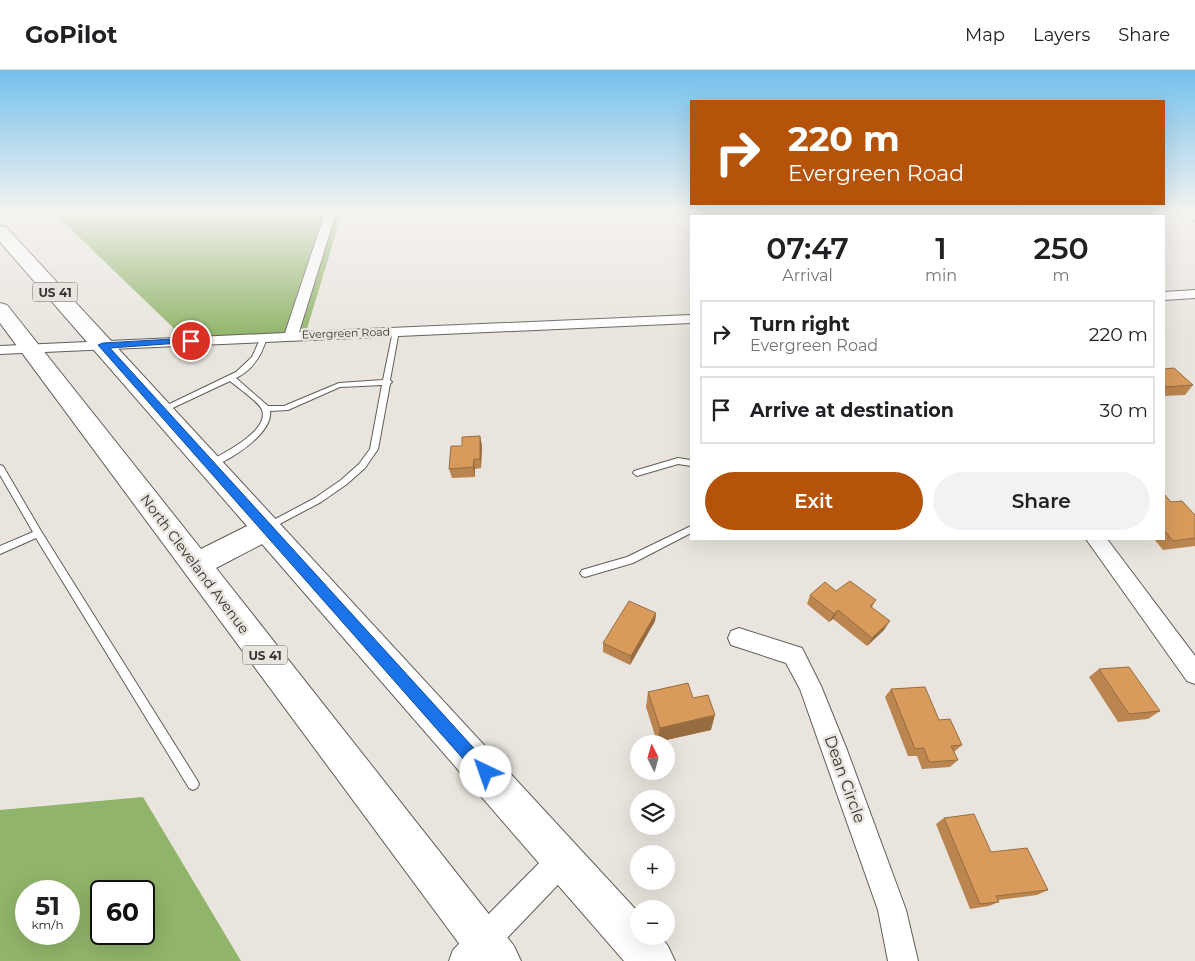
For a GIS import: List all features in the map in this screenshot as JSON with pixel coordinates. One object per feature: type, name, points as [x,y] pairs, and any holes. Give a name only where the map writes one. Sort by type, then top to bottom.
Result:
[{"type":"main road","name":"US 41","points":[[22,255],[563,858],[652,961]]},
{"type":"main road","name":"North Cleveland Avenue","points":[[0,309],[15,349],[196,565],[482,954]]},
{"type":"main road","points":[[196,565],[267,528]]},
{"type":"street","points":[[291,336],[318,255]]},
{"type":"street","points":[[1165,296],[1195,294]]},
{"type":"street","name":"Evergreen Road","points":[[15,349],[690,319]]},
{"type":"street","points":[[1097,540],[1195,674]]},
{"type":"street","name":"Dean Circle","points":[[739,638],[794,655],[810,686],[839,759],[892,910],[903,961]]},
{"type":"street","points":[[482,954],[563,858]]},
{"type":"lane","points":[[267,528],[318,500],[344,482],[362,466],[374,449],[396,331]]},
{"type":"lane","points":[[160,410],[231,378],[251,366],[258,356],[264,337]]},
{"type":"lane","points":[[210,465],[244,446],[262,429],[267,418],[266,409],[231,378]]},
{"type":"lane","points":[[266,409],[285,408],[338,384],[388,382]]},
{"type":"lane","points":[[637,473],[678,461],[690,463]]},
{"type":"lane","points":[[0,468],[192,784]]},
{"type":"lane","points":[[585,573],[630,560],[690,530]]},
{"type":"lane","points":[[0,550],[38,533]]},
{"type":"green space","points":[[97,255],[329,255],[306,332],[186,340]]},
{"type":"green space","points":[[143,797],[241,961],[0,961],[0,810]]},
{"type":"building","points":[[1174,368],[1193,385],[1165,387],[1165,369]]},
{"type":"building","points":[[480,436],[480,459],[474,459],[473,467],[449,469],[451,446],[462,446],[462,437]]},
{"type":"building","points":[[1165,495],[1171,502],[1182,501],[1195,515],[1195,538],[1173,541],[1165,531]]},
{"type":"building","points":[[850,581],[876,600],[870,606],[890,621],[872,638],[838,610],[834,614],[810,595],[825,582],[836,591]]},
{"type":"building","points":[[629,601],[656,613],[631,656],[603,643]]},
{"type":"building","points":[[1129,667],[1160,711],[1129,714],[1099,669]]},
{"type":"building","points":[[688,683],[693,698],[708,695],[715,715],[660,728],[648,692]]},
{"type":"building","points":[[925,687],[939,720],[950,719],[962,745],[951,746],[958,760],[929,762],[924,748],[915,749],[891,689]]},
{"type":"building","points":[[974,814],[991,852],[1027,848],[1048,890],[996,896],[999,902],[980,904],[944,818]]},
{"type":"route","points":[[191,341],[103,345],[486,772]]}]
